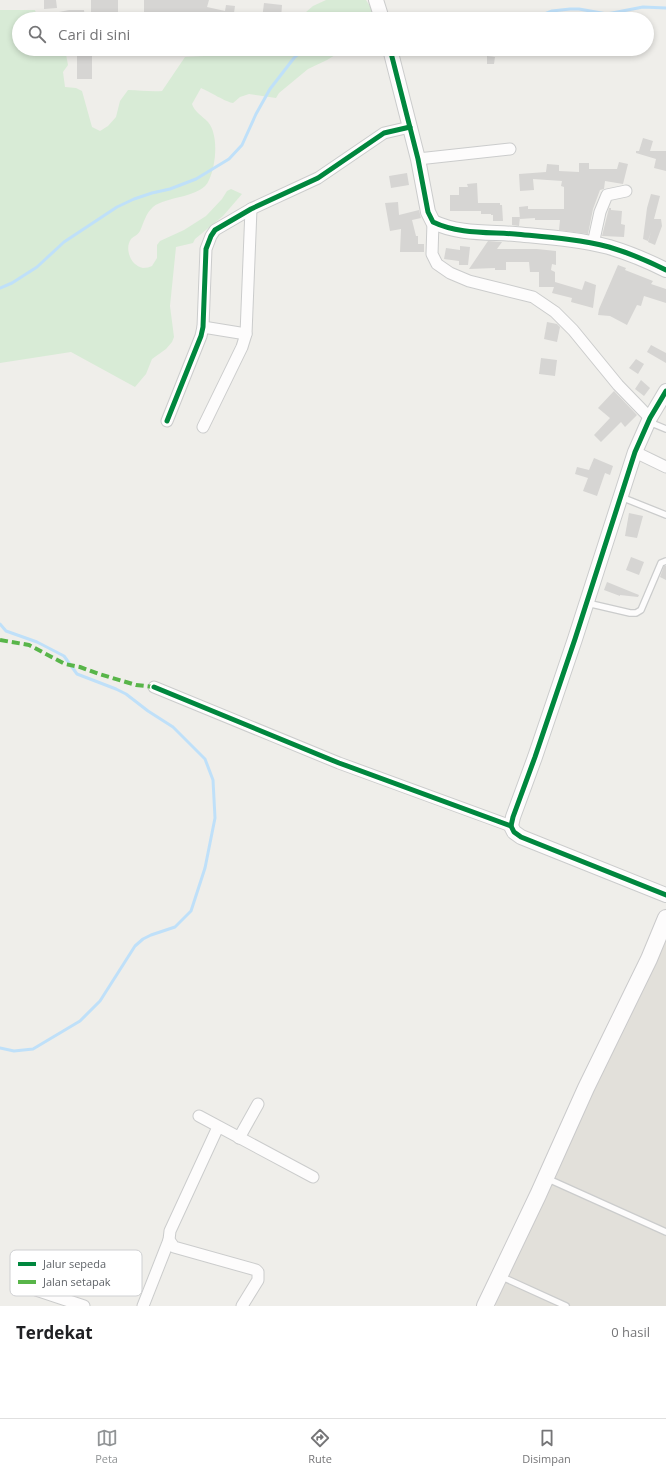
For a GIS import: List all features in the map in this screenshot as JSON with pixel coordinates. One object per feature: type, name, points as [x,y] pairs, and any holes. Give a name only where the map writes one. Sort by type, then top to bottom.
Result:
[{"type":"main road","points":[[485,1306],[546,1178],[586,1088],[649,959],[666,918]]},
{"type":"street","points":[[392,56],[418,159],[428,212],[433,222],[432,254],[437,264],[450,273],[469,281],[533,297],[555,312],[574,330],[618,385],[649,420]]},
{"type":"street","points":[[167,421],[201,336],[203,327],[206,249],[215,230],[251,209],[318,178],[384,133],[410,127]]},
{"type":"street","points":[[418,159],[510,149]]},
{"type":"street","points":[[593,244],[600,212],[607,195],[626,191]]},
{"type":"street","points":[[202,427],[242,347],[246,334],[251,209]]},
{"type":"street","points":[[433,222],[455,230],[562,238],[593,244],[636,257],[666,270]]},
{"type":"street","points":[[203,327],[246,334]]},
{"type":"street","points":[[666,391],[649,420],[635,452],[536,757],[511,826],[514,832],[521,837],[666,895]]},
{"type":"street","points":[[635,452],[666,467]]},
{"type":"street","points":[[154,687],[339,763],[511,826]]},
{"type":"street","points":[[239,1138],[258,1104]]},
{"type":"street","points":[[198,1116],[313,1176]]},
{"type":"street","points":[[143,1306],[170,1240],[170,1231],[218,1127]]},
{"type":"street","points":[[170,1240],[174,1247],[254,1269],[258,1272],[258,1280],[242,1306]]},
{"type":"street","points":[[54,1296],[84,1306]]},
{"type":"lane","points":[[649,420],[666,429]]},
{"type":"lane","points":[[621,497],[666,515]]},
{"type":"lane","points":[[587,603],[636,613],[641,610],[661,563],[666,561]]},
{"type":"lane","points":[[546,1178],[666,1232]]},
{"type":"lane","points":[[500,1276],[566,1306]]},
{"type":"shaded area","points":[[665,909],[666,1306],[497,1306],[484,1301]]},
{"type":"green space","points":[[326,0],[366,0],[373,12],[306,12],[313,6]]},
{"type":"green space","points":[[0,10],[35,10],[36,12],[12,12],[12,56],[66,56],[68,65],[63,72],[65,87],[76,88],[82,91],[92,127],[100,131],[108,126],[116,117],[120,101],[128,90],[162,91],[185,57],[334,56],[308,69],[279,93],[276,98],[249,94],[240,97],[233,103],[201,88],[192,104],[196,111],[208,122],[214,134],[215,158],[209,180],[205,186],[192,194],[159,203],[151,209],[139,232],[131,239],[129,243],[128,247],[132,261],[139,267],[143,268],[152,266],[157,258],[157,245],[160,241],[184,230],[206,216],[222,199],[227,191],[231,189],[242,194],[223,216],[195,239],[193,243],[176,247],[170,306],[174,337],[166,349],[152,359],[146,374],[135,387],[71,352],[0,363]]},
{"type":"building","points":[[44,0],[56,0],[57,8],[44,9]]},
{"type":"building","points":[[91,0],[118,0],[118,12],[91,12]]},
{"type":"building","points":[[144,0],[209,0],[207,7],[225,11],[226,5],[235,6],[234,12],[144,12]]},
{"type":"building","points":[[264,3],[282,5],[282,12],[263,12]]},
{"type":"building","points":[[84,10],[84,12],[59,12]]},
{"type":"building","points":[[77,56],[92,56],[92,79],[77,79]]},
{"type":"building","points":[[487,56],[495,57],[494,64],[487,64]]},
{"type":"building","points":[[643,138],[653,141],[650,151],[666,151],[666,171],[654,168],[656,159],[636,153],[636,151],[639,151]]},
{"type":"building","points":[[619,162],[628,164],[623,184],[605,181],[604,189],[600,190],[593,209],[588,234],[559,230],[560,220],[535,220],[535,218],[520,219],[519,207],[528,206],[528,209],[564,209],[564,187],[561,186],[562,181],[533,179],[534,190],[520,191],[519,174],[546,172],[547,164],[559,165],[559,171],[579,172],[579,163],[589,163],[589,169],[617,169]]},
{"type":"building","points":[[407,173],[409,185],[391,188],[389,176]]},
{"type":"building","points":[[477,183],[478,203],[500,203],[500,205],[502,205],[503,221],[493,221],[493,215],[481,214],[481,211],[450,211],[450,195],[459,195],[459,187],[468,187],[467,184]]},
{"type":"building","points":[[651,194],[660,196],[654,219],[661,219],[662,226],[655,245],[648,242],[651,232],[648,241],[643,239],[647,208]]},
{"type":"building","points":[[398,202],[399,215],[419,210],[421,218],[412,220],[416,236],[418,236],[418,244],[424,244],[424,252],[400,252],[401,229],[390,231],[385,203]]},
{"type":"building","points":[[609,208],[611,208],[611,210],[622,211],[621,224],[625,225],[624,237],[602,236]]},
{"type":"building","points":[[512,217],[520,217],[519,226],[512,225]]},
{"type":"building","points":[[488,241],[502,242],[497,249],[537,249],[556,251],[556,265],[552,264],[551,270],[555,272],[555,282],[582,290],[585,281],[596,285],[593,308],[571,302],[572,298],[552,293],[554,287],[539,287],[539,272],[530,272],[529,262],[506,262],[506,270],[495,270],[495,268],[469,269]]},
{"type":"building","points":[[460,246],[470,247],[468,265],[459,265],[459,261],[444,259],[446,248],[460,250]]},
{"type":"building","points":[[618,265],[626,268],[625,270],[653,281],[651,284],[666,289],[666,303],[644,296],[641,306],[637,305],[627,325],[610,316],[598,315],[599,309]]},
{"type":"building","points":[[547,322],[557,324],[560,327],[557,342],[544,339]]},
{"type":"building","points":[[651,345],[666,353],[666,363],[647,352]]},
{"type":"building","points":[[541,358],[557,360],[555,376],[539,374]]},
{"type":"building","points":[[636,359],[644,364],[638,374],[629,368]]},
{"type":"building","points":[[641,380],[650,388],[644,396],[635,389]]},
{"type":"building","points":[[614,391],[637,415],[625,427],[621,422],[601,442],[594,435],[610,418],[598,408]]},
{"type":"building","points":[[594,458],[613,466],[610,475],[605,473],[597,496],[583,491],[588,478],[575,474],[577,467],[589,470]]},
{"type":"building","points":[[629,513],[643,516],[637,538],[625,536]]},
{"type":"building","points":[[631,557],[644,562],[639,575],[626,570]]},
{"type":"building","points":[[664,566],[666,566],[666,580],[660,577]]},
{"type":"building","points":[[607,582],[639,595],[638,597],[620,596],[604,590]]},
{"type":"waterway","points":[[617,12],[643,7],[666,8]]},
{"type":"waterway","points":[[550,12],[570,9],[596,12]]},
{"type":"waterway","points":[[0,288],[12,283],[37,267],[64,242],[117,207],[134,199],[170,189],[196,179],[229,159],[242,145],[256,114],[270,89],[296,56]]},
{"type":"waterway","points":[[0,624],[6,631],[37,642],[64,656],[77,674],[126,694],[148,711],[173,727],[205,759],[213,780],[215,818],[205,868],[191,911],[175,927],[151,935],[143,939],[135,946],[100,1001],[80,1021],[33,1049],[14,1051],[0,1048]]},
{"type":"marked path","points":[[0,640],[29,645],[65,664],[80,667],[136,685],[154,687]]},
{"type":"cycle path","points":[[392,56],[418,159],[428,212],[433,222],[452,229],[463,231],[550,237],[597,244],[645,260],[666,270]]},
{"type":"cycle path","points":[[167,421],[201,336],[203,327],[206,249],[215,230],[251,209],[318,178],[384,133],[410,127]]},
{"type":"cycle path","points":[[666,391],[650,418],[635,452],[575,639],[511,826],[514,832],[521,837],[666,895]]},
{"type":"cycle path","points":[[154,687],[339,763],[511,826]]}]
